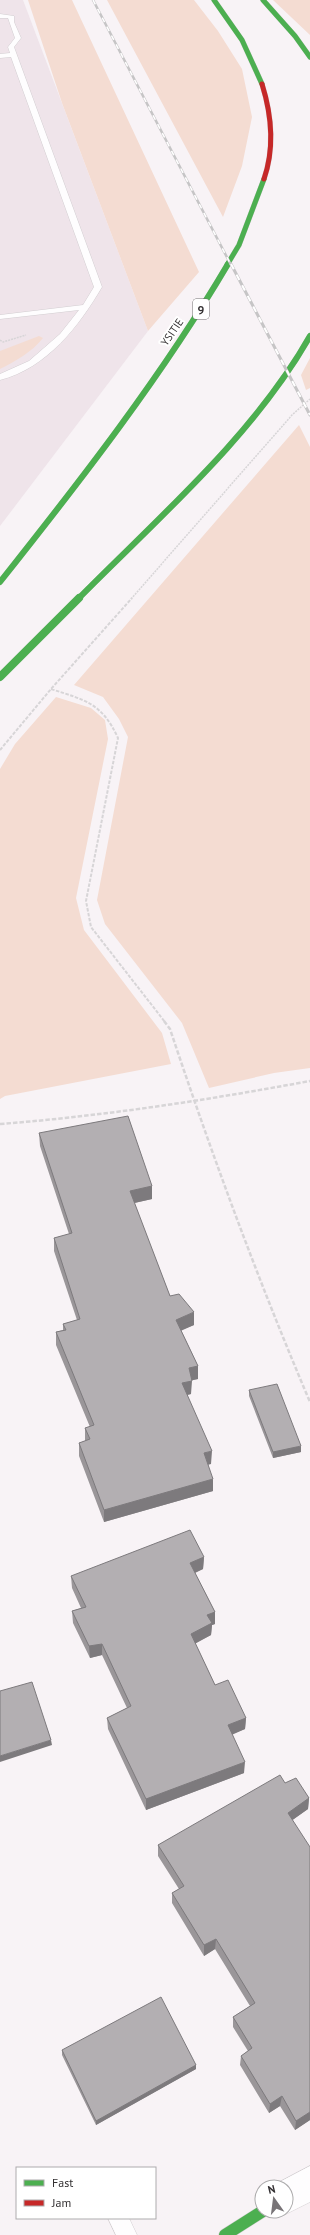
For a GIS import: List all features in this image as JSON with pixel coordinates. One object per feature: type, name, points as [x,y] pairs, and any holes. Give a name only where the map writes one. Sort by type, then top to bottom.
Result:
[{"type":"main road","name":"YSITIE","points":[[0,582],[48,525],[188,330],[232,261],[254,211],[271,157],[269,112],[262,81],[252,56],[244,40],[214,0]]},
{"type":"main road","points":[[263,0],[295,36],[310,58]]},
{"type":"main road","points":[[0,677],[230,446],[295,363],[310,336]]},
{"type":"main road","points":[[225,2235],[254,2217]]},
{"type":"street","points":[[294,2193],[310,2184]]},
{"type":"lane","points":[[0,16],[11,16],[11,22],[18,38],[0,56]]},
{"type":"lane","points":[[0,377],[32,363],[69,330],[86,307],[98,287],[8,49]]},
{"type":"lane","points":[[0,317],[86,307]]},
{"type":"lane","points":[[119,2219],[127,2235]]},
{"type":"path","points":[[0,750],[51,689],[292,415],[310,399]]},
{"type":"path","points":[[51,689],[95,704],[111,720],[118,738],[86,901],[91,927],[170,1029],[194,1102],[268,1304],[310,1402]]},
{"type":"path","points":[[0,1124],[65,1119],[194,1102],[310,1081]]},
{"type":"shaded area","points":[[0,0],[23,0],[148,331],[0,526]]},
{"type":"shaded area","points":[[28,0],[72,0],[199,272],[148,331],[62,103]]},
{"type":"shaded area","points":[[107,0],[194,0],[218,31],[242,69],[252,117],[242,166],[223,217]]},
{"type":"shaded area","points":[[273,0],[310,0],[310,35]]},
{"type":"shaded area","points":[[39,336],[43,338],[34,348],[0,369],[0,351]]},
{"type":"shaded area","points":[[310,358],[310,388],[306,390],[301,375]]},
{"type":"shaded area","points":[[299,425],[310,447],[310,1068],[274,1073],[209,1088],[182,1023],[105,924],[97,900],[128,737],[119,719],[103,697],[74,685]]},
{"type":"shaded area","points":[[56,697],[91,708],[105,720],[108,739],[76,898],[84,930],[162,1033],[171,1064],[5,1096],[0,1099],[0,769],[15,744]]},
{"type":"building","points":[[128,1116],[152,1186],[130,1191],[170,1296],[179,1294],[194,1312],[176,1320],[198,1366],[189,1368],[192,1381],[182,1383],[212,1451],[204,1453],[213,1479],[104,1510],[79,1443],[90,1439],[85,1428],[94,1425],[56,1332],[66,1330],[63,1324],[80,1319],[54,1238],[72,1233],[39,1133]]},
{"type":"building","points":[[277,1384],[301,1446],[273,1452],[249,1390]]},
{"type":"building","points":[[190,1530],[204,1557],[190,1563],[215,1612],[207,1615],[212,1623],[191,1634],[215,1685],[228,1680],[246,1718],[228,1725],[245,1762],[146,1799],[107,1718],[131,1706],[102,1644],[89,1646],[72,1611],[86,1607],[71,1576]]},
{"type":"building","points":[[32,1682],[51,1740],[0,1756],[0,1691]]},
{"type":"building","points":[[280,1775],[285,1783],[296,1778],[309,1798],[288,1813],[310,1847],[310,2112],[296,2121],[282,2096],[270,2104],[241,2056],[252,2048],[233,2017],[255,2003],[216,1939],[204,1945],[172,1893],[184,1886],[158,1845]]},
{"type":"building","points":[[161,1997],[196,2065],[96,2121],[62,2050]]},
{"type":"railway","points":[[93,0],[231,265]]},
{"type":"railway","points":[[231,264],[310,415]]},
{"type":"traffic: fast","points":[[214,0],[242,40],[253,61],[262,84]]},
{"type":"traffic: fast","points":[[263,0],[295,36],[310,57]]},
{"type":"traffic: fast","points":[[0,582],[72,491],[193,323],[239,245],[264,179]]},
{"type":"traffic: fast","points":[[0,677],[230,446],[295,363],[310,336]]},
{"type":"traffic: fast","points":[[225,2235],[254,2217]]},
{"type":"traffic: jam","points":[[262,84],[268,107],[271,132],[270,156],[264,179]]}]
